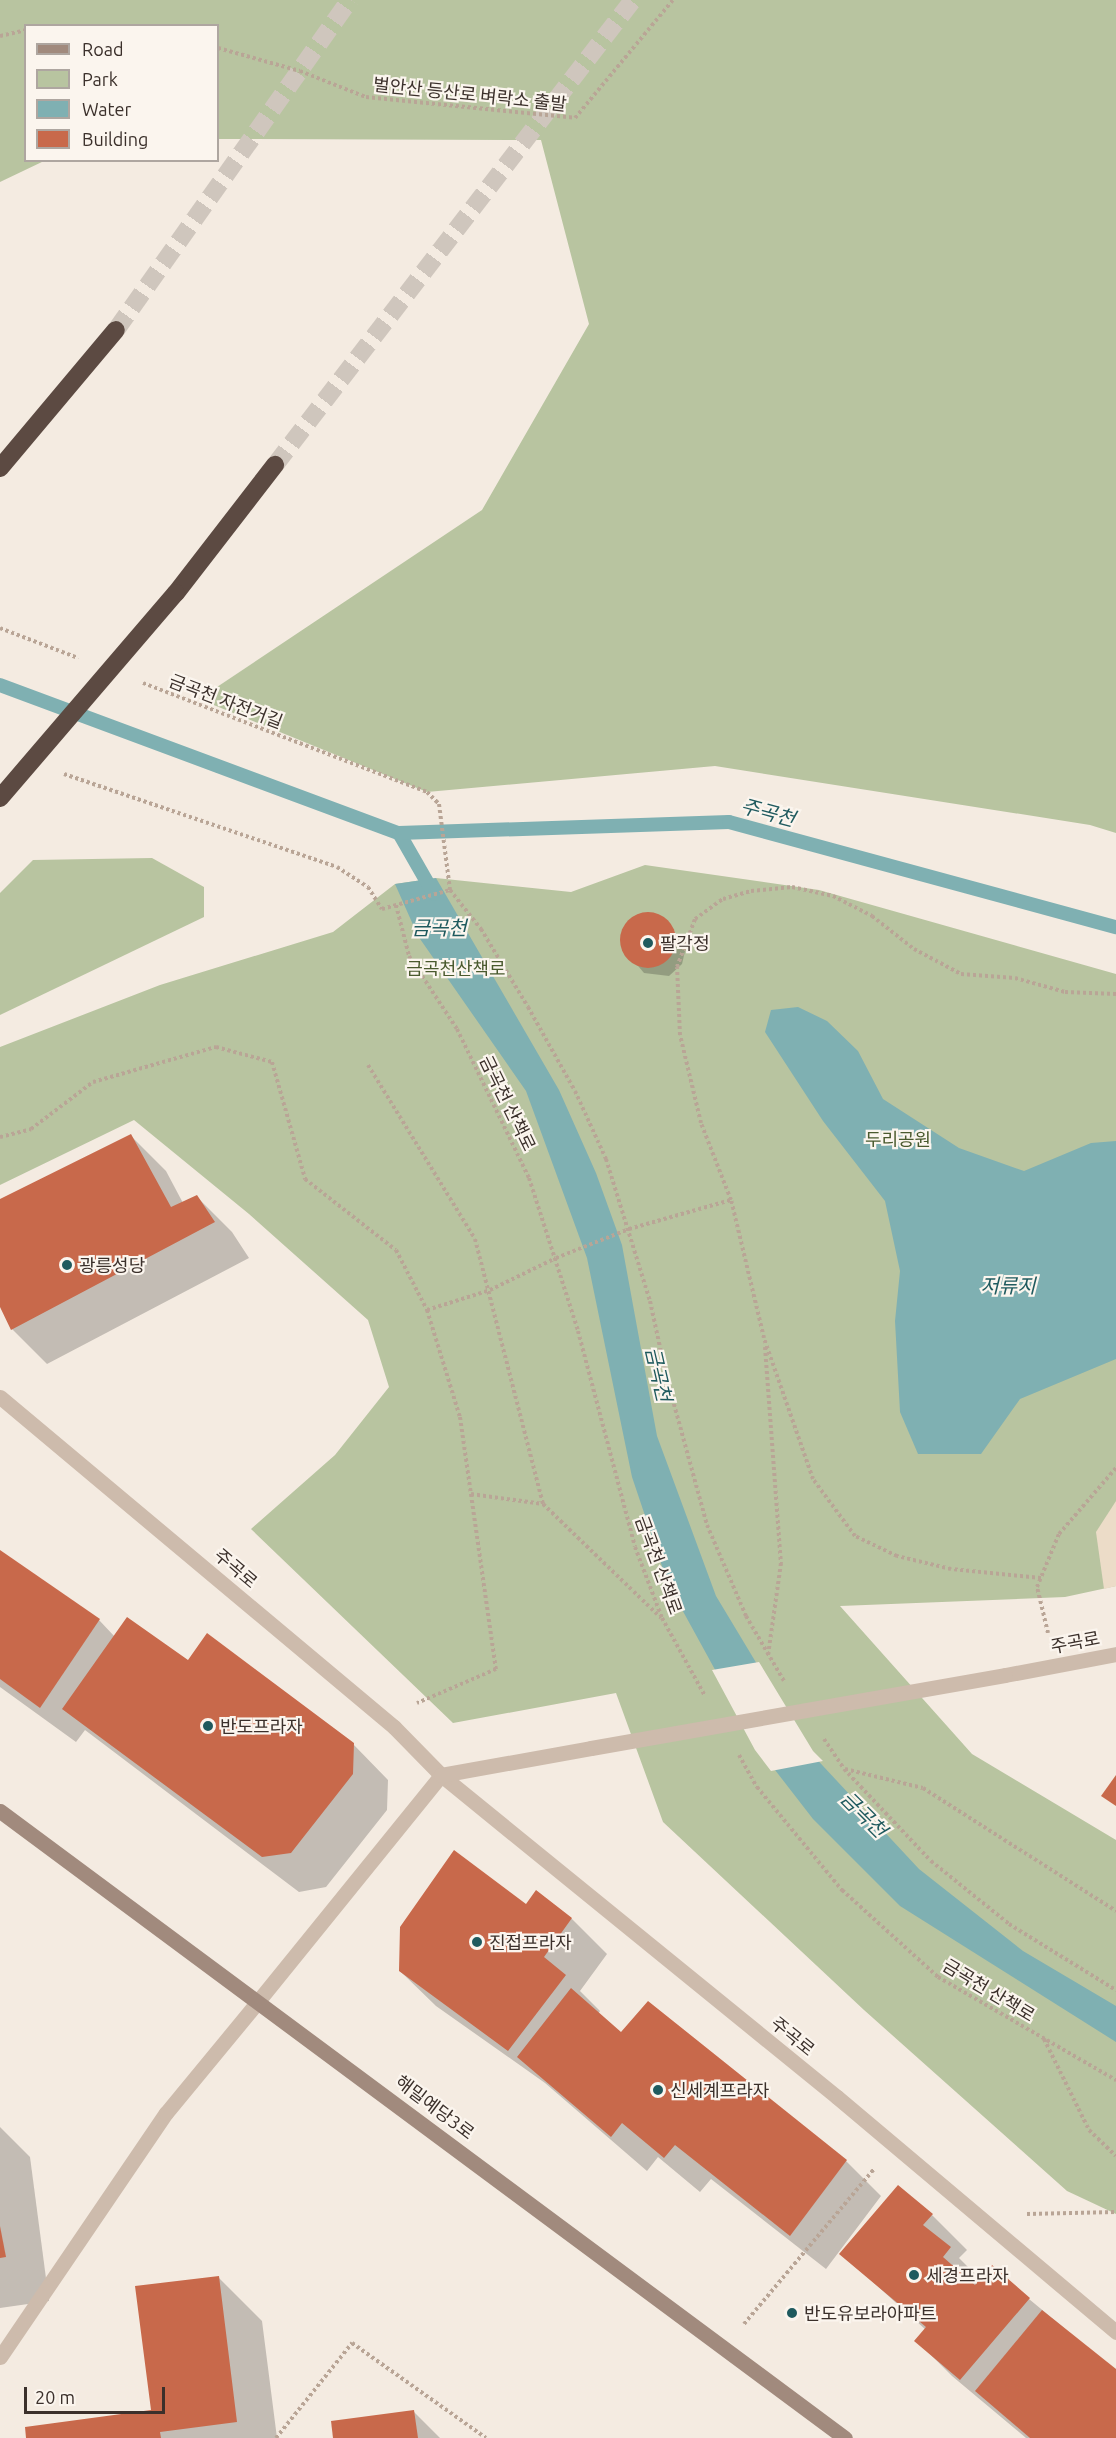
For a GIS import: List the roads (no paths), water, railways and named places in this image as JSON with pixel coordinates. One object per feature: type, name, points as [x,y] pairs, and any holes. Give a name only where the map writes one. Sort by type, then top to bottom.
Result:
[{"type":"highway","points":[[0,468],[117,330]]},
{"type":"highway","points":[[0,798],[176,592],[275,465]]},
{"type":"street","name":"주곡로","points":[[0,1397],[383,1717],[441,1775],[893,2145],[1116,2332]]},
{"type":"street","name":"주곡로","points":[[441,1775],[1116,1654]]},
{"type":"street","points":[[0,2356],[166,2113],[441,1775]]},
{"type":"street","name":"해밀예당3로","points":[[0,1811],[259,2000],[845,2438]]},
{"type":"water","name":"금곡천","points":[[436,878],[559,1090],[596,1173],[622,1245],[657,1436],[716,1596],[810,1752],[919,1869],[1023,1951],[1116,2006],[1116,2042],[900,1906],[813,1819],[758,1748],[668,1584],[632,1477],[587,1258],[526,1091],[418,936],[395,884]]},
{"type":"water","name":"저류지","points":[[798,1007],[827,1021],[858,1051],[883,1099],[959,1148],[1024,1171],[1091,1143],[1116,1141],[1116,1359],[1020,1399],[981,1454],[918,1454],[900,1412],[895,1321],[900,1271],[885,1201],[823,1121],[765,1032],[771,1010]]},
{"type":"waterway","name":"금곡천","points":[[0,685],[399,833],[434,894]]},
{"type":"waterway","name":"주곡천","points":[[399,833],[729,822],[1116,927]]},
{"type":"tunnel","points":[[116,330],[350,0]]},
{"type":"tunnel","points":[[275,465],[633,0]]},
{"type":"place","name":"팔각정","points":[[648,943]]},
{"type":"place","name":"광릉성당","points":[[67,1265]]},
{"type":"place","name":"반도프라자","points":[[208,1726]]},
{"type":"place","name":"진접프라자","points":[[477,1942]]},
{"type":"place","name":"신세계프라자","points":[[658,2090]]},
{"type":"place","name":"세경프라자","points":[[914,2275]]},
{"type":"place","name":"반도유보라아파트","points":[[792,2313]]},
{"type":"park label","name":"금곡천산책로","points":[[456,968]]},
{"type":"park label","name":"두리공원","points":[[898,1139]]}]
